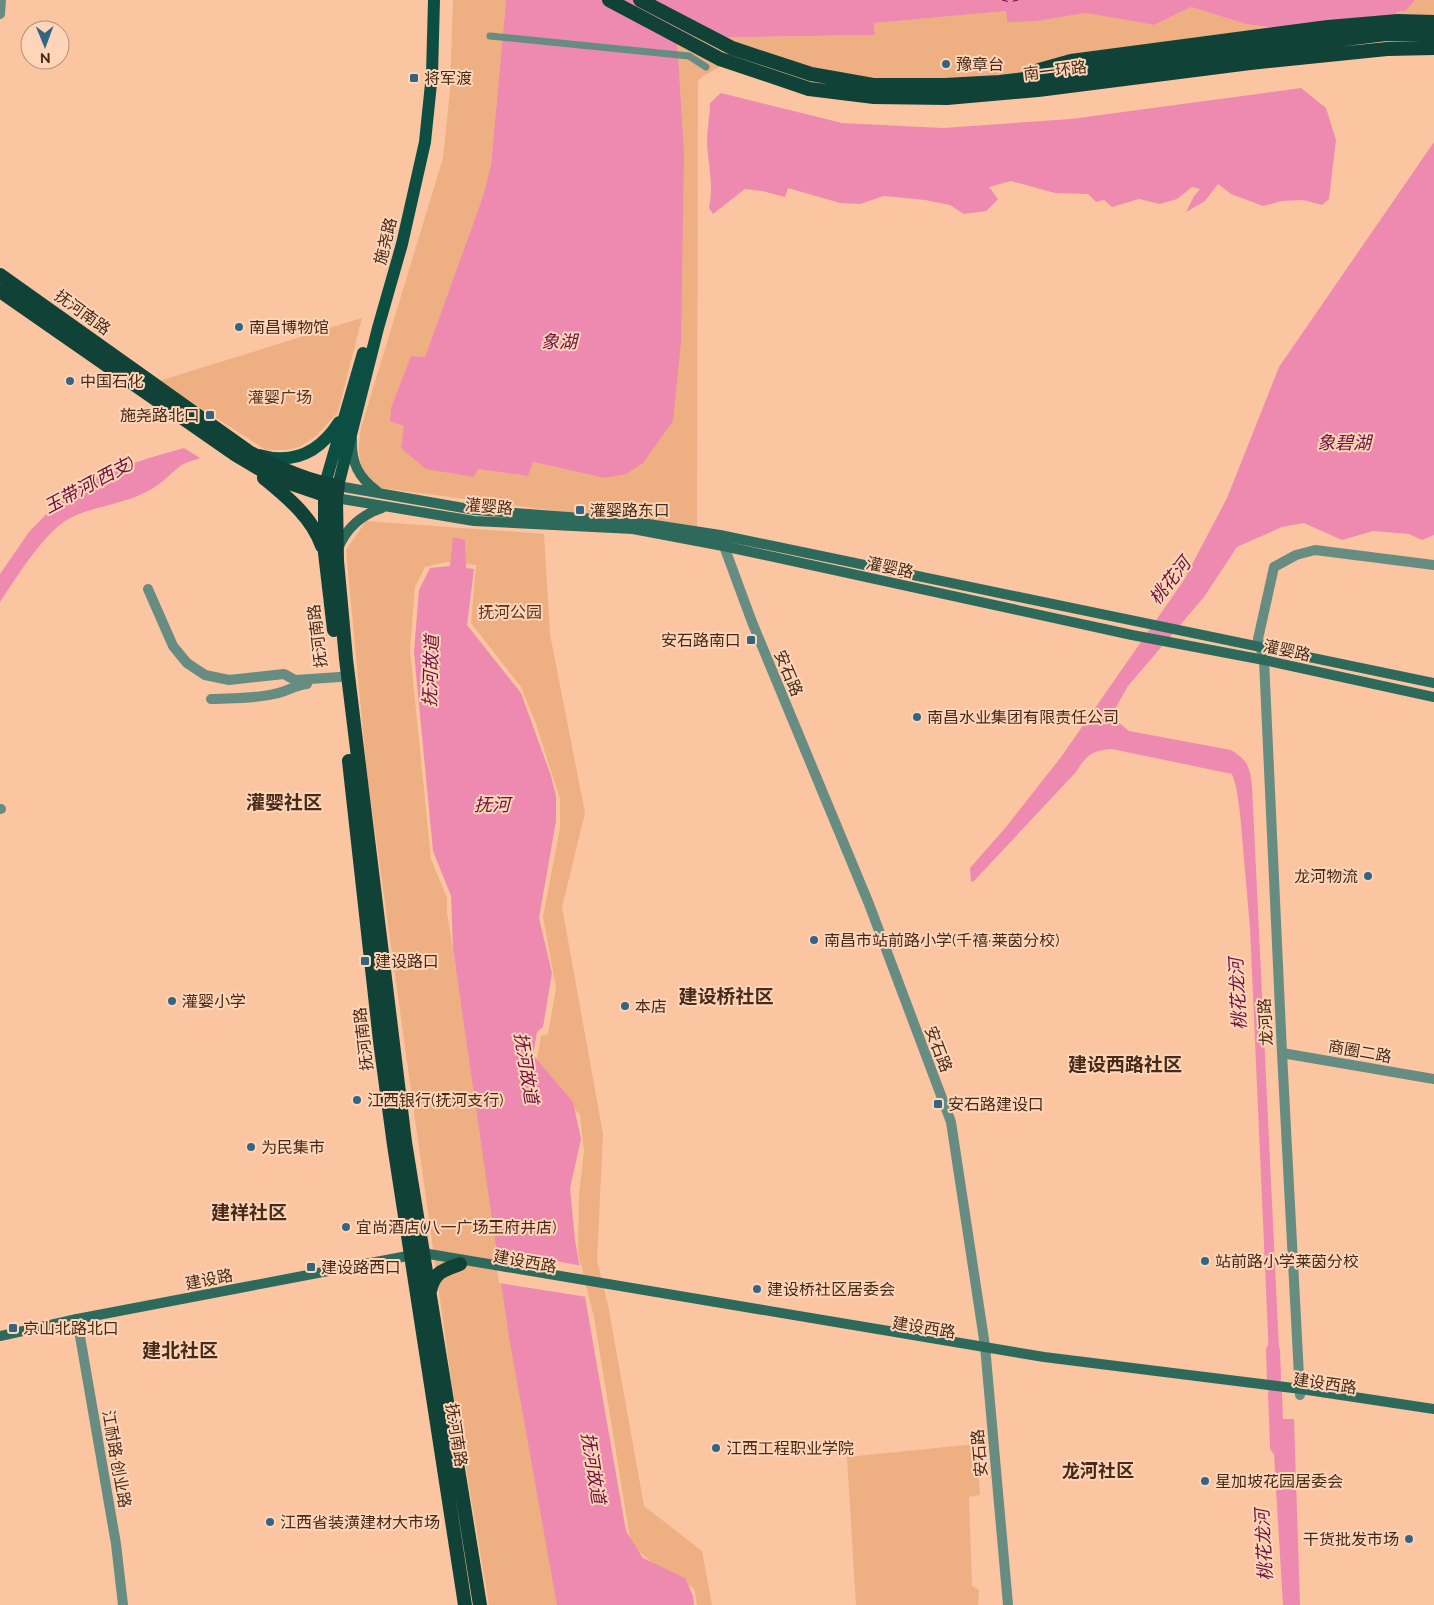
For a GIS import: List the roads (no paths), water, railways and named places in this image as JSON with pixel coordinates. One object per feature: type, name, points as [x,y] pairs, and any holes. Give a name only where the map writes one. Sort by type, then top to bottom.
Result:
[{"type":"highway","name":"南一环路","points":[[609,0],[720,59],[809,89],[874,98],[956,98],[1038,90],[1250,63],[1387,49],[1434,48]]},
{"type":"highway","name":"南一环路","points":[[640,0],[732,48],[811,74],[873,84],[945,85],[1000,82],[1386,34],[1434,35]]},
{"type":"highway","points":[[1000,82],[1071,61],[1328,27],[1398,21],[1434,22]]},
{"type":"highway","name":"抚河南路","points":[[0,275],[275,478],[331,491],[331,553],[340,679],[380,1041],[418,1258],[430,1292],[480,1605]]},
{"type":"highway","name":"抚河南路","points":[[0,291],[242,453]]},
{"type":"highway","points":[[242,453],[306,518],[331,553]]},
{"type":"highway","name":"抚河南路","points":[[331,553],[346,659],[418,1258],[466,1605]]},
{"type":"highway","points":[[430,1292],[432,1280],[440,1272],[460,1261]]},
{"type":"main road","name":"施尧路","points":[[331,491],[394,244],[417,142],[424,71],[427,0]]},
{"type":"main road","name":"施尧路","points":[[350,415],[402,244],[425,142],[432,74],[434,0]]},
{"type":"main road","points":[[242,453],[281,458],[303,455],[324,441],[350,415]]},
{"type":"main road","points":[[350,415],[352,453],[356,470],[368,485],[380,493]]},
{"type":"main road","name":"灌婴路","points":[[331,491],[380,493],[483,511],[635,522],[720,535],[1434,683]]},
{"type":"main road","name":"灌婴路","points":[[331,491],[383,507],[474,521],[633,529],[723,546],[1155,640],[1264,660],[1434,697]]},
{"type":"main road","points":[[331,553],[351,526],[362,516],[383,507]]},
{"type":"main road","name":"建设西路","points":[[418,1258],[460,1261],[623,1291],[985,1349],[1434,1409]]},
{"type":"main road","name":"建设路","points":[[0,1336],[78,1319],[418,1258]]},
{"type":"main road","name":"建设西路","points":[[1300,1392],[1434,1414]]},
{"type":"street","points":[[0,14],[1,0]]},
{"type":"street","points":[[490,36],[689,56],[706,67]]},
{"type":"street","name":"安石路","points":[[720,535],[752,622],[869,904],[951,1122],[985,1349],[1008,1605]]},
{"type":"street","name":"龙河路","points":[[1300,1392],[1291,1244],[1264,660],[1258,639],[1274,567],[1296,554],[1315,550],[1434,565]]},
{"type":"street","points":[[148,590],[173,646],[187,663],[205,675],[229,680],[284,674],[295,680],[340,679]]},
{"type":"street","points":[[211,699],[272,695],[286,692],[297,685],[340,679]]},
{"type":"street","name":"商圈二路","points":[[1282,1053],[1434,1079]]},
{"type":"street","name":"江耐路·创业路","points":[[78,1319],[116,1544],[124,1605]]},
{"type":"water","name":"象湖","points":[[506,0],[1415,0],[1406,11],[1396,12],[1396,15],[1282,29],[1246,24],[1191,7],[1154,25],[1086,13],[1037,21],[1007,22],[1006,11],[874,23],[875,35],[677,38],[684,151],[681,342],[673,421],[643,463],[626,474],[604,478],[533,462],[528,476],[478,469],[474,477],[426,469],[401,448],[404,426],[390,421],[391,408],[411,356],[425,357],[482,199],[491,165]]},
{"type":"water","points":[[1301,88],[1326,108],[1336,140],[1329,199],[1322,205],[1303,200],[1282,201],[1263,206],[1231,194],[1218,184],[1205,201],[1186,212],[1200,189],[1192,187],[1177,199],[1160,204],[1139,199],[1112,207],[1104,200],[1096,202],[1088,194],[1055,193],[1011,181],[989,187],[998,199],[986,211],[964,214],[950,205],[925,200],[884,196],[860,204],[840,203],[788,188],[785,197],[745,189],[713,214],[709,208],[711,183],[707,142],[710,103],[721,93],[842,123],[943,128],[1071,119]]},
{"type":"water","name":"象碧湖","points":[[1434,142],[1434,535],[1422,540],[1409,534],[1373,531],[1342,540],[1304,523],[1282,527],[1237,547],[1204,597],[1128,686],[1116,707],[1118,722],[1129,731],[1231,750],[1245,761],[1250,774],[1279,1349],[1270,1380],[1250,928],[1240,813],[1236,786],[1232,774],[1112,749],[1094,752],[971,882],[970,868],[1006,827],[1061,757],[1184,580],[1227,498],[1279,367]]},
{"type":"water","name":"玉带河(西支)","points":[[184,448],[200,458],[181,465],[151,490],[74,516],[63,522],[33,554],[0,602],[0,574],[29,532],[61,499],[74,489],[110,471]]},
{"type":"water","name":"抚河","points":[[453,537],[465,540],[466,568],[474,569],[467,625],[521,693],[551,776],[556,796],[556,821],[539,918],[552,973],[543,1027],[537,1032],[533,1055],[573,1102],[581,1139],[570,1188],[575,1240],[626,1531],[643,1558],[685,1578],[693,1596],[694,1605],[557,1605],[509,1337],[453,948],[451,896],[433,851],[414,652],[419,590],[430,568],[450,566]]},
{"type":"water","points":[[1281,1419],[1294,1419],[1300,1605],[1283,1605],[1273,1438]]},
{"type":"waterway","name":"桃花龙河","points":[[1273,1350],[1274,1379]]},
{"type":"waterway","name":"桃花龙河","points":[[1275,1393],[1277,1447]]},
{"type":"place","name":"豫章台","points":[[946,64]]},
{"type":"place","name":"将军渡","points":[[414,78]]},
{"type":"place","name":"南昌博物馆","points":[[239,327]]},
{"type":"place","name":"中国石化","points":[[70,381]]},
{"type":"place","name":"施尧路北口","points":[[210,415]]},
{"type":"place","name":"灌婴路东口","points":[[580,510]]},
{"type":"place","name":"安石路南口","points":[[751,640]]},
{"type":"place","name":"南昌水业集团有限责任公司","points":[[917,717]]},
{"type":"place","name":"龙河物流","points":[[1368,876]]},
{"type":"place","name":"南昌市站前路小学(千禧·莱茵分校)","points":[[814,940]]},
{"type":"place","name":"建设路口","points":[[365,961]]},
{"type":"place","name":"灌婴小学","points":[[172,1001]]},
{"type":"place","name":"本店","points":[[625,1006]]},
{"type":"place","name":"江西银行(抚河支行)","points":[[357,1100]]},
{"type":"place","name":"安石路建设口","points":[[938,1104]]},
{"type":"place","name":"为民集市","points":[[251,1147]]},
{"type":"place","name":"宜尚酒店(八一广场王府井店)","points":[[346,1227]]},
{"type":"place","name":"站前路小学莱茵分校","points":[[1205,1261]]},
{"type":"place","name":"建设路西口","points":[[311,1267]]},
{"type":"place","name":"建设桥社区居委会","points":[[757,1289]]},
{"type":"place","name":"京山北路北口","points":[[13,1328]]},
{"type":"place","name":"江西工程职业学院","points":[[716,1448]]},
{"type":"place","name":"星加坡花园居委会","points":[[1205,1481]]},
{"type":"place","name":"江西省装潢建材大市场","points":[[270,1522]]},
{"type":"place","name":"干货批发市场","points":[[1409,1539]]},
{"type":"district","name":"灌婴社区","points":[[284,802]]},
{"type":"district","name":"建设桥社区","points":[[726,996]]},
{"type":"district","name":"建设西路社区","points":[[1125,1064]]},
{"type":"district","name":"建祥社区","points":[[249,1212]]},
{"type":"district","name":"建北社区","points":[[180,1350]]},
{"type":"district","name":"龙河社区","points":[[1098,1471]]},
{"type":"park label","name":"灌婴广场","points":[[280,397]]},
{"type":"park label","name":"抚河公园","points":[[510,612]]},
{"type":"water label","name":"桃花河","points":[[1170,581]]},
{"type":"water label","name":"抚河故道","points":[[431,671]]},
{"type":"water label","name":"抚河故道","points":[[526,1068]]},
{"type":"water label","name":"抚河故道","points":[[593,1468]]}]
